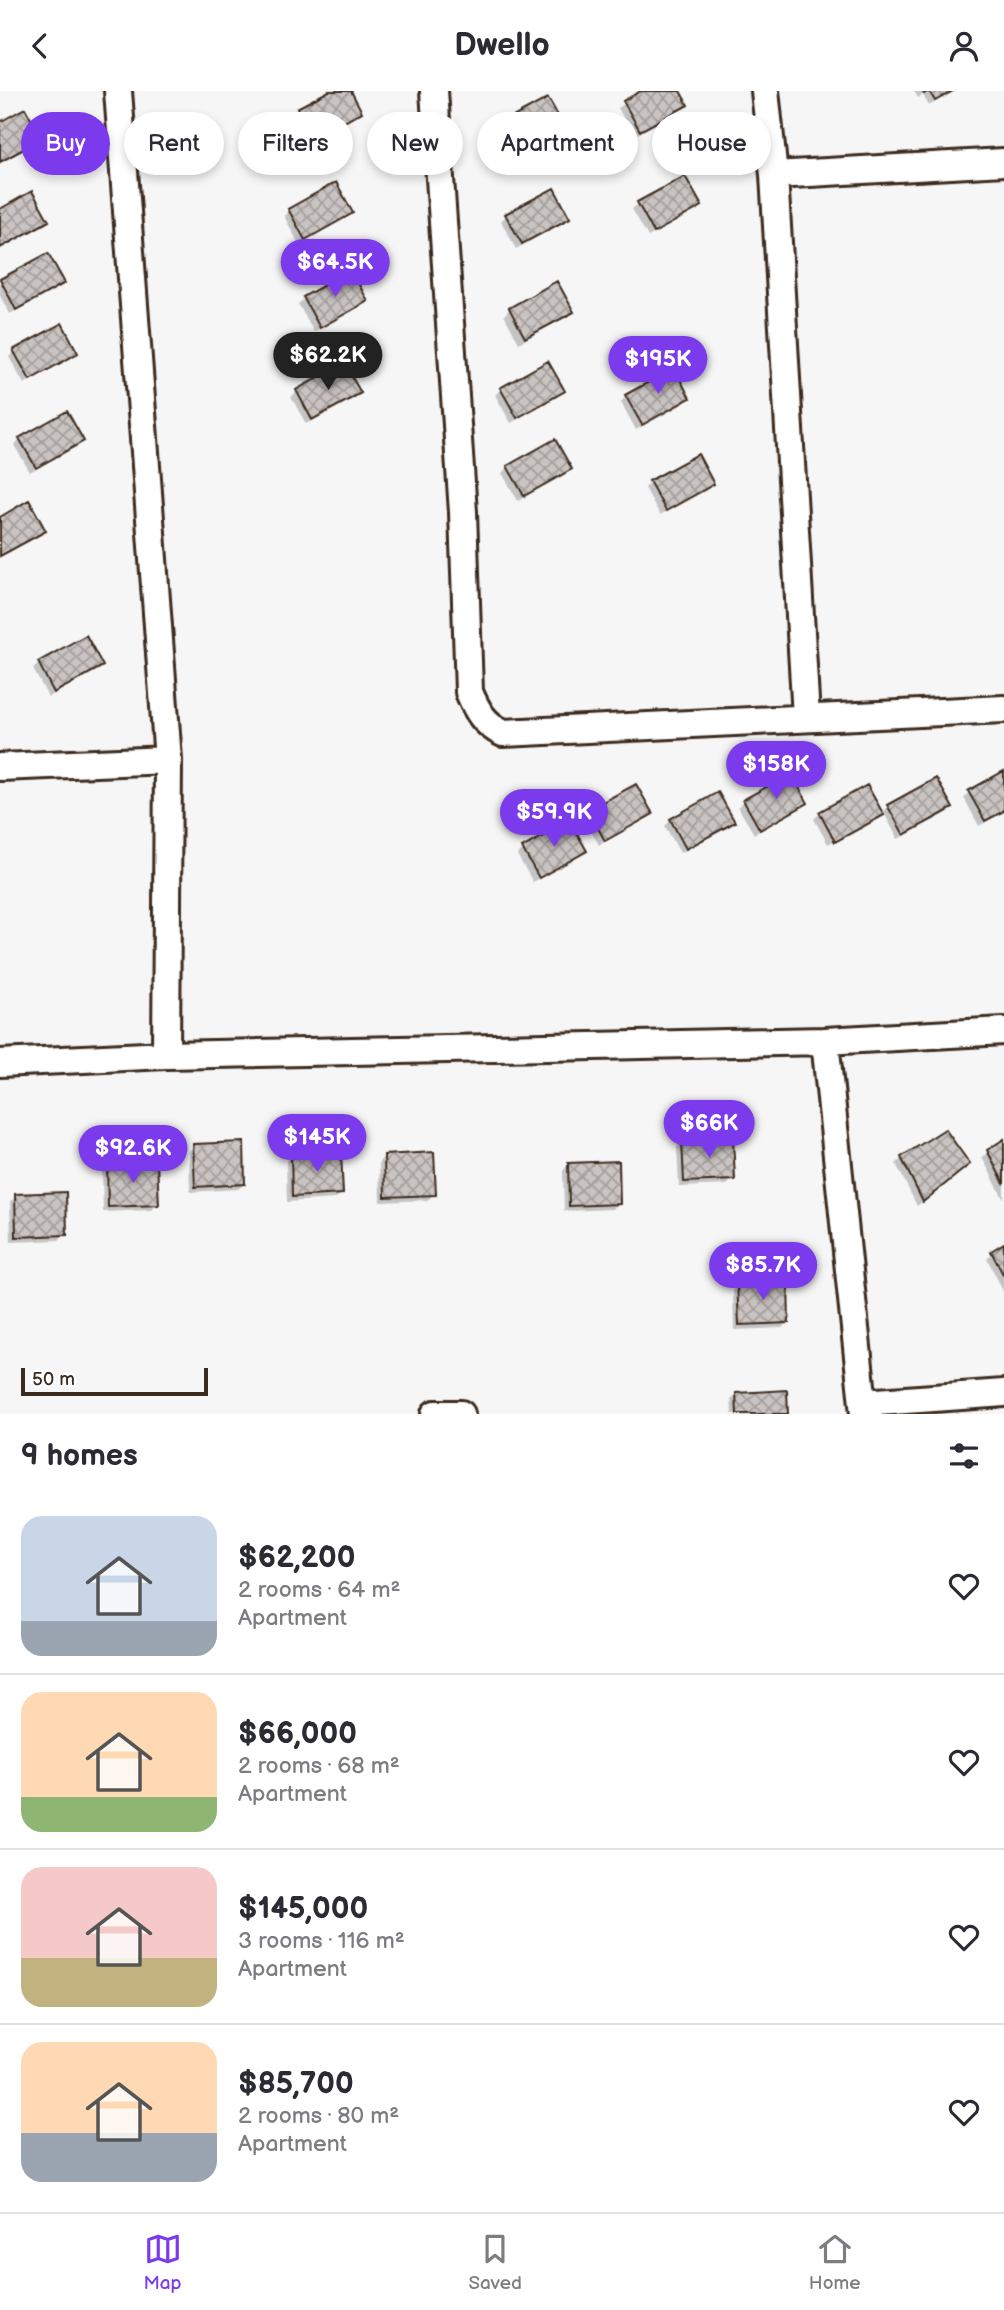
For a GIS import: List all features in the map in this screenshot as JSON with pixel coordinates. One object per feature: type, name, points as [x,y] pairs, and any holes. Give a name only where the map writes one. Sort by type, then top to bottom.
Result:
[{"type":"street","points":[[118,91],[168,759],[166,1055]]},
{"type":"street","points":[[434,91],[463,512],[469,692],[480,715],[493,728],[503,733],[1004,709]]},
{"type":"street","points":[[765,91],[774,174],[806,717]]},
{"type":"street","points":[[774,174],[1004,162]]},
{"type":"street","points":[[0,767],[168,759]]},
{"type":"street","points":[[0,1063],[166,1055],[825,1041],[1004,1031]]},
{"type":"street","points":[[825,1041],[864,1408],[1004,1393]]},
{"type":"street","points":[[435,1414],[461,1414]]},
{"type":"building","points":[[329,91],[351,91],[362,112],[353,117],[353,112],[299,112],[297,108]]},
{"type":"building","points":[[641,91],[680,91],[688,105],[675,112],[652,112],[652,124],[640,131],[638,112],[629,112],[623,101]]},
{"type":"building","points":[[929,91],[953,91],[935,101]]},
{"type":"building","points":[[548,98],[556,112],[522,112]]},
{"type":"building","points":[[25,108],[27,112],[21,112],[21,150],[0,162],[0,122]]},
{"type":"building","points":[[685,176],[702,206],[654,233],[637,202]]},
{"type":"building","points":[[336,182],[353,213],[305,240],[288,209]]},
{"type":"building","points":[[554,188],[570,218],[522,244],[505,214]]},
{"type":"building","points":[[32,191],[49,221],[0,248],[0,209]]},
{"type":"building","points":[[48,253],[65,283],[16,310],[0,279]]},
{"type":"building","points":[[351,270],[368,301],[320,328],[303,297]]},
{"type":"building","points":[[557,281],[574,312],[525,338],[509,308]]},
{"type":"building","points":[[62,323],[78,353],[30,380],[13,350]]},
{"type":"building","points":[[548,361],[565,391],[517,418],[500,388]]},
{"type":"building","points":[[344,363],[361,393],[312,420],[296,390]]},
{"type":"building","points":[[674,368],[690,398],[642,425],[625,395]]},
{"type":"building","points":[[67,411],[84,441],[36,468],[19,438]]},
{"type":"building","points":[[555,439],[572,469],[524,496],[507,466]]},
{"type":"building","points":[[698,454],[714,484],[666,511],[649,481]]},
{"type":"building","points":[[29,500],[46,531],[0,556],[0,517]]},
{"type":"building","points":[[86,635],[103,666],[54,693],[38,662]]},
{"type":"building","points":[[1004,771],[1004,811],[985,821],[968,791]]},
{"type":"building","points":[[791,773],[808,803],[760,830],[743,800]]},
{"type":"building","points":[[936,778],[953,808],[904,835],[887,805]]},
{"type":"building","points":[[636,784],[653,814],[605,841],[588,810]]},
{"type":"building","points":[[867,785],[884,815],[835,842],[819,812]]},
{"type":"building","points":[[718,792],[735,822],[686,849],[670,819]]},
{"type":"building","points":[[570,821],[587,851],[539,878],[522,848]]},
{"type":"building","points":[[945,1129],[970,1164],[923,1202],[901,1157]]},
{"type":"building","points":[[733,1137],[735,1180],[684,1182],[682,1140]]},
{"type":"building","points":[[1004,1139],[1004,1184],[987,1150]]},
{"type":"building","points":[[244,1142],[245,1184],[195,1187],[193,1144]]},
{"type":"building","points":[[341,1152],[343,1194],[292,1197],[291,1154]]},
{"type":"building","points":[[434,1152],[436,1195],[385,1197],[384,1155]]},
{"type":"building","points":[[619,1161],[620,1204],[569,1206],[568,1163]]},
{"type":"building","points":[[157,1162],[159,1205],[108,1207],[107,1164]]},
{"type":"building","points":[[66,1192],[67,1235],[16,1237],[15,1194]]},
{"type":"building","points":[[1004,1243],[1004,1276],[991,1251]]},
{"type":"building","points":[[788,1280],[789,1323],[739,1325],[737,1282]]},
{"type":"building","points":[[787,1390],[788,1414],[737,1414],[736,1393]]}]
